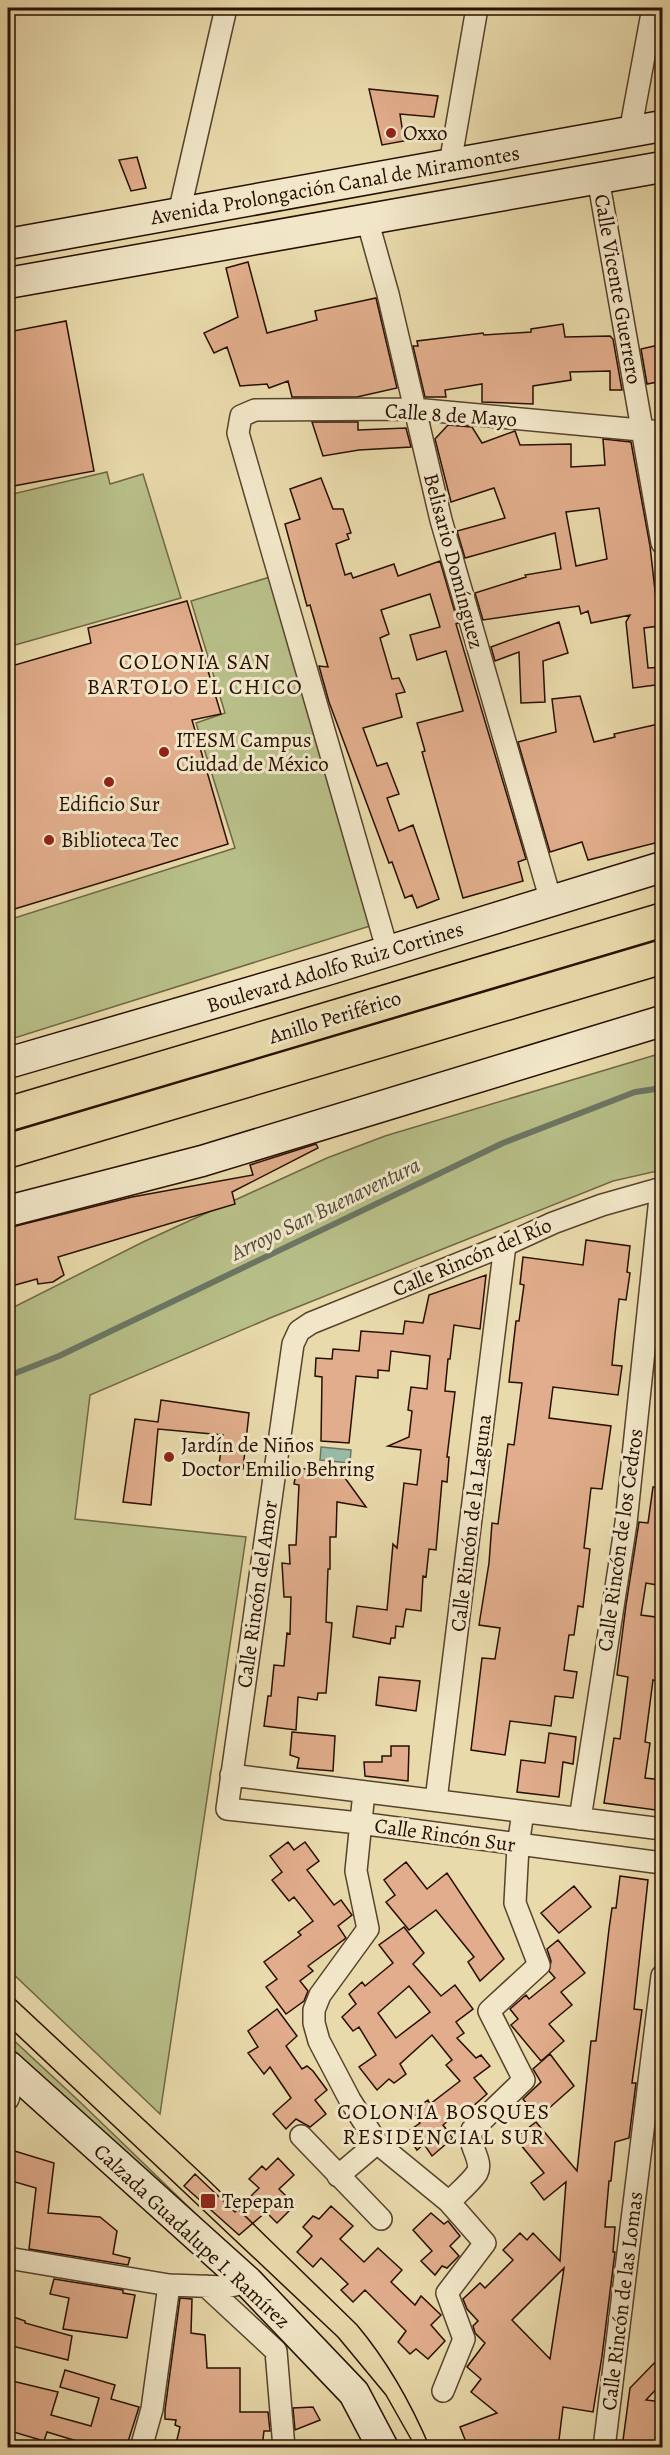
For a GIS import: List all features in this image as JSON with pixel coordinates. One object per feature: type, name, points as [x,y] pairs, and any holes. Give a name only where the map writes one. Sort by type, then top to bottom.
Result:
[{"type":"highway","name":"Anillo Periférico","points":[[8,1114],[663,920]]},
{"type":"highway","name":"Anillo Periférico","points":[[8,1151],[663,957]]},
{"type":"main road","name":"Avenida Prolongación Canal de Miramontes","points":[[8,244],[663,126]]},
{"type":"main road","name":"Avenida Prolongación Canal de Miramontes","points":[[8,283],[663,167]]},
{"type":"main road","name":"Boulevard Adolfo Ruiz Cortines","points":[[8,1063],[388,952],[663,867]]},
{"type":"main road","points":[[8,1211],[202,1161],[663,1021]]},
{"type":"main road","name":"Calzada Guadalupe I. Ramírez","points":[[10,2080],[248,2282],[354,2393],[383,2448]]},
{"type":"street","points":[[179,213],[226,8]]},
{"type":"street","points":[[450,164],[477,8]]},
{"type":"street","points":[[630,132],[653,8]]},
{"type":"street","name":"Calle Vicente Guerrero","points":[[598,178],[653,432],[663,543]]},
{"type":"street","name":"Belisario Domínguez","points":[[367,219],[388,294],[441,520],[551,901]]},
{"type":"street","name":"Calle 8 de Mayo","points":[[388,952],[238,433],[241,416],[255,410],[414,409],[653,432]]},
{"type":"street","name":"Calle Rincón del Río","points":[[293,1344],[299,1331],[311,1323],[505,1245],[553,1223],[602,1205],[662,1188]]},
{"type":"street","name":"Calle Rincón de los Cedros","points":[[580,1819],[626,1522],[662,1188]]},
{"type":"street","name":"Calle Rincón de la Laguna","points":[[436,1800],[505,1245]]},
{"type":"street","name":"Calle Rincón del Amor","points":[[227,1809],[293,1344]]},
{"type":"street","name":"Calle Rincón Sur","points":[[231,1775],[663,1829]]},
{"type":"street","points":[[364,1792],[359,1823],[356,1871],[368,1929],[320,1995],[314,2010],[314,2023],[319,2041],[350,2100],[377,2143],[449,2202],[485,2243],[447,2293],[464,2339],[443,2391]]},
{"type":"street","name":"Calle Rincón Sur","points":[[227,1809],[359,1823],[518,1846],[663,1863]]},
{"type":"street","points":[[449,2202],[477,2172],[479,2166],[469,2138],[471,2130],[524,2080],[489,2011],[538,1965],[515,1903],[518,1846],[523,1812]]},
{"type":"street","name":"Calle Rincón de las Lomas","points":[[604,2448],[663,1976]]},
{"type":"street","points":[[301,2136],[381,2219]]},
{"type":"street","points":[[338,2176],[377,2143]]},
{"type":"street","points":[[8,2258],[169,2285],[226,2287],[248,2282]]},
{"type":"street","points":[[141,2448],[152,2409],[169,2285]]},
{"type":"street","points":[[207,2286],[276,2351],[284,2448]]},
{"type":"green space","points":[[107,472],[110,484],[143,474],[181,598],[8,647],[8,495]]},
{"type":"green space","points":[[270,577],[370,926],[8,1040],[8,920],[235,848],[196,723],[225,713],[191,601]]},
{"type":"green space","points":[[662,1053],[662,1170],[613,1181],[270,1318],[90,1395],[75,1519],[246,1537],[160,2114],[8,1969],[8,1310],[143,1242],[327,1158],[385,1136]]},
{"type":"green space","points":[[8,2035],[225,2242],[151,2181],[8,2047]]},
{"type":"shaded area","points":[[321,1447],[351,1450],[350,1463],[320,1460]]},
{"type":"building","points":[[369,89],[438,96],[434,117],[400,114],[404,141],[382,145]]},
{"type":"building","points":[[137,157],[146,188],[131,191],[119,160]]},
{"type":"building","points":[[248,262],[267,333],[317,320],[315,311],[376,298],[397,388],[357,397],[292,397],[288,381],[269,388],[267,384],[240,386],[227,347],[214,353],[204,333],[238,317],[226,268]]},
{"type":"building","points":[[66,321],[94,471],[8,487],[8,332]]},
{"type":"building","points":[[563,324],[565,337],[610,336],[613,339],[622,390],[610,390],[610,371],[570,372],[571,380],[533,386],[533,404],[482,402],[482,384],[445,390],[446,397],[425,397],[413,346],[418,346],[417,341],[483,333],[484,335],[531,332],[531,329]]},
{"type":"building","points":[[663,344],[663,381],[647,384],[641,349]]},
{"type":"building","points":[[312,422],[358,422],[358,430],[406,428],[411,447],[359,450],[323,456]]},
{"type":"building","points":[[448,425],[472,427],[482,443],[515,431],[520,445],[571,444],[571,467],[605,465],[603,439],[631,442],[650,546],[659,626],[644,628],[648,668],[663,667],[663,684],[633,688],[626,622],[630,615],[591,623],[588,611],[581,614],[579,606],[483,620],[475,593],[526,577],[525,575],[561,569],[555,533],[465,558],[457,531],[505,518],[494,488],[451,502],[435,439]],"holes":[[[599,508],[607,559],[576,566],[566,512]]]},
{"type":"building","points":[[321,478],[333,509],[343,509],[351,533],[347,534],[349,539],[336,544],[345,575],[351,573],[353,578],[394,564],[398,576],[440,561],[458,623],[456,624],[526,859],[518,862],[523,881],[463,898],[422,752],[425,751],[417,723],[463,711],[446,651],[417,660],[410,635],[440,627],[430,594],[381,610],[389,634],[380,638],[392,679],[399,678],[405,692],[396,694],[402,717],[363,728],[377,766],[387,763],[399,794],[387,798],[399,831],[413,825],[439,899],[417,908],[412,895],[405,898],[392,862],[389,863],[329,702],[319,666],[328,667],[310,605],[307,606],[285,524],[300,519],[290,489]]},
{"type":"building","name":"Edificio Sur","points":[[187,601],[221,714],[192,720],[228,844],[8,911],[8,667],[91,643],[88,628]]},
{"type":"building","points":[[559,622],[568,653],[543,661],[545,702],[521,703],[519,652],[495,661],[491,647]]},
{"type":"building","points":[[580,696],[594,742],[615,737],[614,734],[663,723],[663,841],[588,860],[582,842],[550,852],[518,742],[556,732],[552,699]]},
{"type":"building","points":[[316,1144],[318,1148],[232,1192],[235,1204],[58,1257],[64,1275],[53,1282],[38,1284],[37,1279],[8,1287],[8,1228],[132,1197],[253,1175],[250,1165]]},
{"type":"building","points":[[586,1240],[630,1246],[627,1272],[630,1273],[626,1300],[619,1299],[615,1334],[612,1365],[622,1366],[618,1395],[553,1387],[549,1418],[611,1426],[602,1489],[591,1488],[584,1548],[590,1549],[583,1607],[578,1606],[574,1635],[569,1635],[564,1670],[577,1672],[573,1698],[555,1696],[551,1726],[510,1721],[505,1755],[471,1750],[482,1658],[495,1659],[500,1628],[479,1625],[489,1563],[492,1523],[498,1524],[508,1444],[514,1445],[522,1383],[509,1382],[516,1321],[519,1321],[524,1285],[520,1284],[523,1257],[583,1265]]},
{"type":"building","points":[[486,1275],[480,1329],[454,1325],[445,1391],[455,1392],[447,1457],[449,1457],[447,1482],[442,1481],[436,1550],[429,1549],[426,1577],[423,1576],[421,1611],[406,1609],[403,1627],[396,1626],[395,1638],[391,1638],[390,1644],[353,1637],[357,1606],[387,1610],[393,1544],[397,1548],[404,1483],[417,1485],[421,1450],[388,1446],[409,1437],[412,1411],[408,1410],[411,1387],[427,1389],[430,1356],[391,1351],[389,1371],[378,1370],[378,1378],[356,1376],[349,1443],[321,1441],[322,1377],[315,1376],[316,1358],[332,1359],[333,1349],[359,1351],[361,1331],[403,1334],[405,1321],[423,1323],[429,1295]]},
{"type":"building","points":[[161,1400],[249,1413],[243,1469],[219,1465],[223,1435],[158,1429],[151,1505],[123,1502],[135,1419],[158,1422]]},
{"type":"building","points":[[337,1467],[366,1507],[337,1502],[336,1537],[330,1537],[330,1569],[328,1569],[326,1622],[332,1623],[326,1693],[318,1693],[317,1700],[298,1697],[296,1730],[264,1726],[268,1696],[271,1696],[274,1665],[284,1666],[287,1633],[290,1634],[291,1597],[284,1597],[282,1563],[290,1564],[289,1545],[296,1545],[299,1485],[294,1484],[297,1468],[326,1471]]},
{"type":"building","points":[[653,1487],[663,1487],[663,1586],[646,1583],[641,1615],[663,1618],[663,1650],[657,1681],[653,1680],[645,1742],[650,1743],[645,1778],[663,1780],[663,1811],[604,1803],[614,1738],[620,1739],[628,1677],[617,1675],[626,1605],[639,1522],[648,1523]]},
{"type":"building","points":[[379,1677],[420,1681],[416,1711],[376,1705]]},
{"type":"building","points":[[292,1732],[335,1736],[333,1771],[297,1768],[299,1758],[290,1755]]},
{"type":"building","points":[[549,1733],[576,1737],[573,1764],[563,1762],[559,1797],[517,1792],[521,1760],[545,1763]]},
{"type":"building","points":[[391,1746],[409,1746],[408,1781],[365,1776],[364,1762],[382,1762],[382,1756],[391,1756]]},
{"type":"building","points":[[288,1842],[294,1850],[305,1842],[319,1861],[307,1870],[334,1905],[341,1900],[352,1915],[338,1926],[346,1938],[308,1966],[313,1971],[300,1981],[308,1991],[304,2001],[286,2014],[266,1987],[277,1979],[264,1962],[301,1935],[298,1932],[313,1921],[294,1897],[289,1901],[272,1880],[282,1872],[270,1856]]},
{"type":"building","points":[[406,1862],[427,1889],[447,1873],[504,1959],[480,1981],[468,1962],[474,1957],[436,1910],[409,1930],[386,1902],[395,1895],[384,1880]]},
{"type":"building","points":[[620,1876],[648,1880],[634,2009],[642,2010],[632,2083],[636,2083],[629,2138],[615,2142],[611,2181],[609,2181],[605,2227],[615,2227],[613,2252],[615,2252],[593,2412],[563,2407],[558,2448],[468,2447],[460,2427],[497,2413],[471,2392],[481,2379],[467,2367],[485,2343],[475,2333],[473,2326],[478,2321],[467,2309],[463,2299],[480,2283],[485,2288],[513,2260],[503,2250],[520,2233],[527,2240],[533,2233],[560,2261],[566,2182],[544,2200],[531,2183],[544,2173],[515,2138],[536,2122],[577,2171],[591,2041],[596,2041],[612,1908],[616,1908]],"holes":[[[564,2268],[550,2359],[512,2320]]]},
{"type":"building","points":[[574,1886],[591,1907],[559,1933],[541,1913]]},
{"type":"building","points":[[404,1927],[424,1953],[413,1964],[441,1996],[455,1985],[473,2009],[456,2022],[464,2033],[457,2038],[476,2058],[481,2055],[490,2066],[474,2078],[487,2094],[472,2107],[468,2104],[443,2125],[453,2138],[432,2156],[424,2144],[417,2150],[406,2133],[420,2123],[412,2111],[428,2100],[430,2104],[460,2081],[446,2065],[452,2060],[432,2035],[400,2064],[406,2074],[394,2083],[389,2079],[377,2090],[359,2067],[376,2055],[359,2027],[353,2031],[342,2017],[356,2004],[349,1994],[362,1982],[365,1986],[393,1963],[379,1945]],"holes":[[[409,1986],[430,2012],[396,2038],[378,2013]]]},
{"type":"building","points":[[558,1940],[585,1973],[561,1992],[572,2005],[549,2024],[564,2041],[541,2061],[511,2025],[518,2019],[510,2009],[526,1995],[529,1999],[555,1978],[549,1971],[551,1961],[547,1949]]},
{"type":"building","points":[[277,2009],[297,2036],[286,2046],[302,2069],[307,2066],[313,2071],[327,2090],[315,2100],[326,2114],[310,2127],[296,2119],[286,2129],[273,2114],[291,2098],[270,2067],[264,2074],[248,2053],[258,2047],[248,2031]]},
{"type":"building","points":[[550,2054],[574,2086],[538,2118],[523,2099],[541,2082],[533,2069]]},
{"type":"building","points":[[8,2149],[54,2163],[48,2213],[100,2217],[117,2231],[113,2254],[130,2258],[128,2265],[29,2249],[36,2188],[8,2180]]},
{"type":"building","points":[[278,2158],[294,2175],[279,2189],[295,2205],[277,2223],[266,2212],[239,2235],[184,2186],[195,2174],[235,2212],[259,2188],[249,2179],[262,2166],[266,2170]]},
{"type":"building","points":[[331,2206],[353,2226],[340,2239],[364,2262],[378,2248],[402,2270],[391,2282],[415,2305],[421,2296],[441,2315],[431,2325],[445,2341],[428,2359],[416,2349],[410,2354],[398,2342],[406,2331],[365,2290],[353,2302],[341,2290],[348,2284],[321,2258],[313,2267],[297,2252],[312,2236],[303,2227],[313,2216],[319,2219]]},
{"type":"building","points":[[431,2213],[444,2224],[448,2221],[460,2236],[450,2246],[459,2256],[447,2268],[442,2266],[435,2275],[421,2261],[432,2251],[413,2230]]},
{"type":"building","points":[[54,2279],[123,2290],[123,2293],[135,2295],[127,2338],[63,2329],[69,2298],[50,2294]]},
{"type":"building","points":[[180,2298],[192,2299],[191,2333],[205,2335],[207,2368],[240,2368],[240,2412],[268,2412],[270,2431],[264,2431],[262,2447],[230,2447],[221,2443],[221,2448],[175,2448],[180,2427],[175,2425],[176,2420],[165,2419],[165,2410]]},
{"type":"building","points":[[8,2315],[25,2321],[25,2323],[72,2336],[68,2360],[8,2345]]},
{"type":"building","points":[[663,2354],[663,2382],[646,2400],[663,2402],[663,2448],[622,2448],[630,2388]]},
{"type":"building","points":[[65,2370],[115,2385],[111,2399],[139,2407],[126,2448],[100,2448],[47,2432],[44,2441],[10,2431],[12,2399],[8,2398],[8,2380],[58,2392],[51,2415],[91,2426],[99,2398],[60,2387]]},
{"type":"building","points":[[313,2407],[320,2420],[295,2430],[293,2408]]},
{"type":"waterway","name":"Arroyo San Buenaventura","points":[[8,1376],[59,1356],[503,1143],[635,1092],[662,1088]]},
{"type":"tram line","points":[[8,1993],[205,2177],[357,2325],[398,2384],[430,2448]]},
{"type":"tram line","points":[[8,2026],[338,2337],[386,2395],[416,2448]]},
{"type":"place","name":"Oxxo","points":[[391,133]]},
{"type":"place","name":"ITESM Campus Ciudad de México","points":[[164,752]]},
{"type":"place","name":"Edificio Sur","points":[[109,782]]},
{"type":"place","name":"Biblioteca Tec","points":[[49,840]]},
{"type":"place","name":"Jardín de Niños Doctor Emilio Behring","points":[[169,1457]]},
{"type":"place","name":"Tepepan","points":[[208,2201]]},
{"type":"district","name":"COLONIA SAN BARTOLO EL CHICO","points":[[195,674]]},
{"type":"district","name":"COLONIA BOSQUES RESIDENCIAL SUR","points":[[444,2124]]}]
